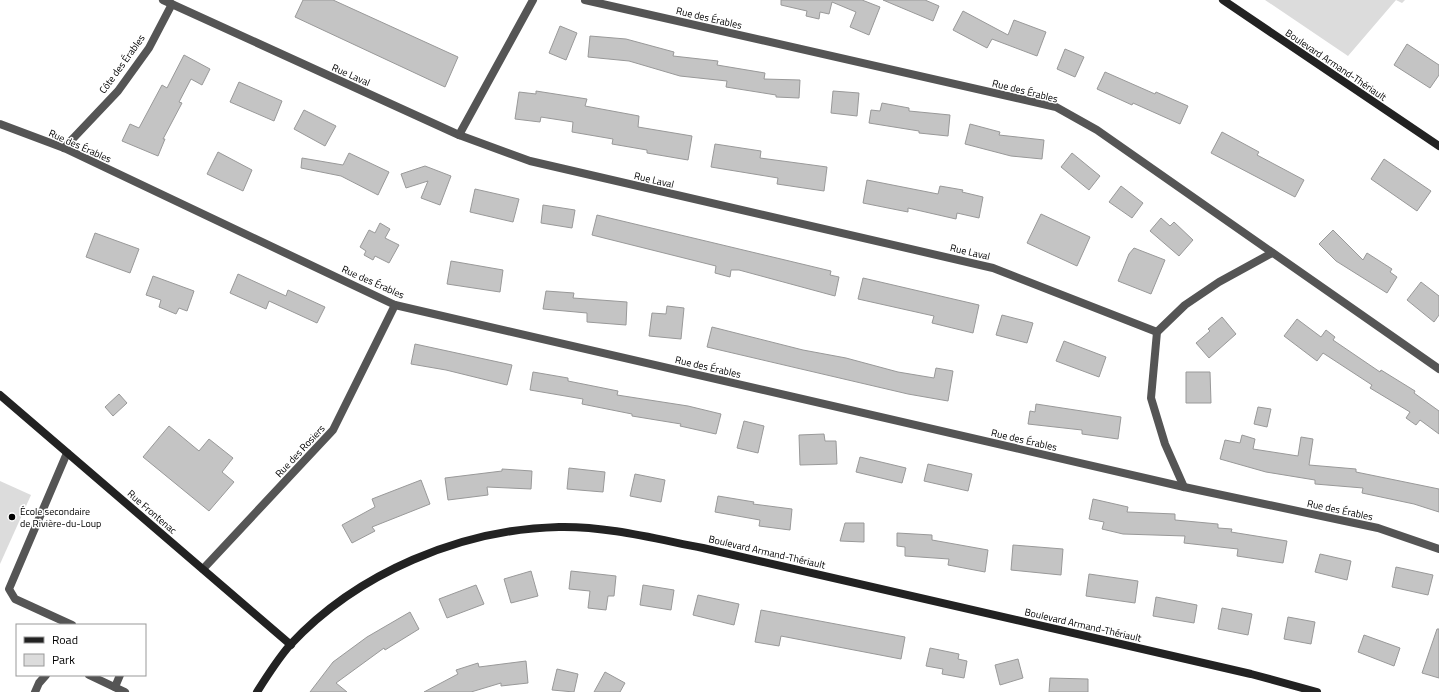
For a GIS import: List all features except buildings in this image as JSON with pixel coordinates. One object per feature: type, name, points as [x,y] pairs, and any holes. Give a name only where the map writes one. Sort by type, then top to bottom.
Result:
[{"type":"street","name":"Rue Laval","points":[[163,0],[459,135],[530,161],[993,268],[1157,332]]},
{"type":"street","points":[[459,135],[533,0]]},
{"type":"street","name":"Rue des Érables","points":[[585,0],[1056,107],[1097,130],[1439,369]]},
{"type":"street","name":"Boulevard Armand-Thériault","points":[[1223,0],[1439,146]]},
{"type":"street","name":"Côte des Érables","points":[[64,148],[118,91],[149,48],[172,4]]},
{"type":"street","name":"Rue des Érables","points":[[0,124],[64,148],[395,305],[1184,487],[1378,528],[1439,549]]},
{"type":"street","points":[[1184,487],[1165,444],[1152,398],[1157,332],[1185,305],[1219,282],[1272,253]]},
{"type":"street","name":"Rue des Rosiers","points":[[203,570],[333,430],[395,305]]},
{"type":"street","name":"Rue Frontenac","points":[[0,395],[291,645]]},
{"type":"street","points":[[68,453],[9,589],[15,599],[70,624]]},
{"type":"street","name":"Boulevard Armand-Thériault","points":[[257,692],[291,645],[314,623],[355,592],[411,561],[440,550],[483,537],[519,530],[560,527],[593,529],[642,536],[703,548],[1251,674],[1317,692]]},
{"type":"street","points":[[35,692],[39,683],[45,676]]},
{"type":"street","points":[[91,676],[125,692]]},
{"type":"street","points":[[115,687],[120,676]]},
{"type":"green space","points":[[1265,0],[1396,0],[1348,56]]},
{"type":"green space","points":[[1396,0],[1405,0],[1402,3]]},
{"type":"green space","points":[[0,481],[31,495],[0,564]]},
{"type":"place","name":"École secondaire de Rivière-du-Loup","points":[[12,517]]}]
